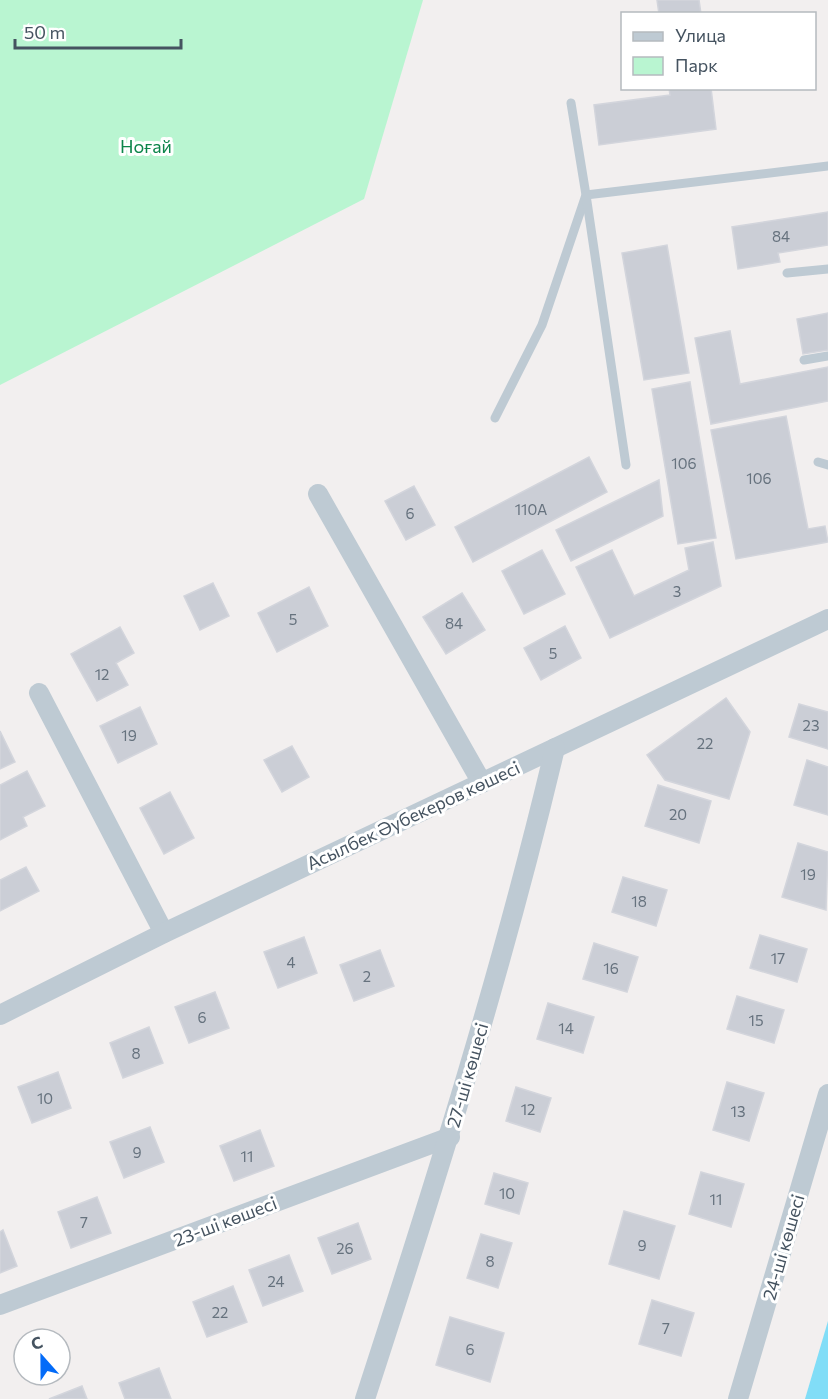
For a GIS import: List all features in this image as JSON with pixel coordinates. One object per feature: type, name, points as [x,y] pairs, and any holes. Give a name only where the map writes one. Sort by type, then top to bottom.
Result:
[{"type":"street","points":[[318,494],[482,783]]},
{"type":"street","name":"Асылбек Әубекеров көшесі","points":[[0,1015],[164,933],[828,619]]},
{"type":"street","points":[[39,693],[164,933]]},
{"type":"street","name":"27-ші көшесі","points":[[365,1399],[450,1137],[533,843],[555,748]]},
{"type":"street","name":"24-ші көшесі","points":[[738,1399],[828,1094]]},
{"type":"street","name":"23-ші көшесі","points":[[0,1305],[450,1137]]},
{"type":"lane","points":[[571,103],[626,465]]},
{"type":"lane","points":[[586,195],[828,166]]},
{"type":"lane","points":[[495,418],[543,325],[586,195]]},
{"type":"lane","points":[[787,273],[828,269]]},
{"type":"lane","points":[[804,360],[828,356]]},
{"type":"green space","name":"Ноғай","points":[[0,0],[423,0],[364,199],[0,385]]},
{"type":"water","points":[[828,1321],[828,1399],[805,1399]]},
{"type":"building","points":[[657,0],[699,0],[701,12],[659,12]]},
{"type":"building","points":[[669,90],[711,90],[716,129],[599,145],[594,105],[670,95]]},
{"type":"building","points":[[828,212],[828,245],[778,253],[780,262],[738,269],[732,227]]},
{"type":"building","points":[[667,245],[689,373],[644,380],[622,253]]},
{"type":"building","points":[[828,313],[828,350],[803,354],[797,319]]},
{"type":"building","points":[[730,331],[740,384],[828,367],[828,401],[711,424],[695,338]]},
{"type":"building","points":[[690,382],[716,538],[678,544],[652,389]]},
{"type":"building","points":[[786,416],[808,529],[825,526],[828,542],[736,559],[711,430]]},
{"type":"building","points":[[589,457],[607,492],[473,562],[455,527]]},
{"type":"building","points":[[659,480],[663,516],[571,561],[556,530]]},
{"type":"building","points":[[414,486],[435,525],[406,540],[385,501]]},
{"type":"building","points":[[713,542],[721,586],[610,638],[576,567],[612,550],[634,596],[689,570],[685,548]]},
{"type":"building","points":[[542,550],[565,594],[524,614],[502,571]]},
{"type":"building","points":[[213,583],[229,616],[200,630],[184,596]]},
{"type":"building","points":[[309,587],[328,626],[277,652],[258,613]]},
{"type":"building","points":[[462,593],[485,630],[446,654],[423,617]]},
{"type":"building","points":[[565,626],[581,658],[541,680],[524,648]]},
{"type":"building","points":[[120,627],[134,653],[116,663],[128,685],[97,701],[71,654]]},
{"type":"building","points":[[726,698],[750,732],[729,799],[665,780],[647,755]]},
{"type":"building","points":[[799,704],[828,712],[828,749],[789,737]]},
{"type":"building","points":[[140,707],[157,744],[118,763],[100,726]]},
{"type":"building","points":[[0,731],[15,762],[0,769]]},
{"type":"building","points":[[292,746],[309,777],[282,792],[264,760]]},
{"type":"building","points":[[807,760],[828,767],[828,815],[794,805]]},
{"type":"building","points":[[27,771],[45,806],[23,817],[27,826],[0,840],[0,785]]},
{"type":"building","points":[[658,785],[711,801],[699,843],[645,826]]},
{"type":"building","points":[[170,792],[194,838],[164,854],[140,808]]},
{"type":"building","points":[[798,843],[828,852],[826,910],[782,897]]},
{"type":"building","points":[[26,867],[39,891],[0,911],[0,880]]},
{"type":"building","points":[[623,877],[667,890],[656,926],[612,912]]},
{"type":"building","points":[[760,935],[807,949],[797,982],[750,968]]},
{"type":"building","points":[[304,937],[317,973],[278,988],[264,952]]},
{"type":"building","points":[[594,943],[638,957],[627,992],[583,979]]},
{"type":"building","points":[[380,950],[394,986],[354,1001],[340,965]]},
{"type":"building","points":[[215,992],[229,1028],[189,1043],[175,1007]]},
{"type":"building","points":[[737,996],[784,1010],[774,1043],[727,1029]]},
{"type":"building","points":[[548,1003],[594,1017],[583,1053],[537,1039]]},
{"type":"building","points":[[149,1027],[163,1063],[123,1078],[110,1043]]},
{"type":"building","points":[[58,1072],[71,1108],[32,1123],[18,1087]]},
{"type":"building","points":[[727,1082],[764,1093],[749,1141],[713,1130]]},
{"type":"building","points":[[516,1087],[551,1098],[540,1132],[506,1121]]},
{"type":"building","points":[[150,1127],[164,1162],[124,1178],[110,1142]]},
{"type":"building","points":[[260,1130],[274,1166],[234,1181],[220,1146]]},
{"type":"building","points":[[701,1172],[744,1184],[731,1227],[689,1214]]},
{"type":"building","points":[[494,1173],[528,1183],[519,1214],[485,1204]]},
{"type":"building","points":[[97,1197],[111,1233],[71,1248],[58,1212]]},
{"type":"building","points":[[624,1211],[675,1226],[659,1279],[609,1264]]},
{"type":"building","points":[[358,1223],[371,1259],[332,1274],[318,1238]]},
{"type":"building","points":[[3,1230],[17,1266],[0,1273],[0,1232]]},
{"type":"building","points":[[481,1234],[512,1243],[498,1288],[467,1278]]},
{"type":"building","points":[[289,1255],[303,1291],[263,1306],[249,1270]]},
{"type":"building","points":[[233,1286],[247,1322],[207,1337],[193,1302]]},
{"type":"building","points":[[652,1300],[694,1313],[681,1356],[639,1344]]},
{"type":"building","points":[[450,1317],[504,1333],[490,1382],[436,1365]]},
{"type":"building","points":[[159,1368],[171,1399],[125,1399],[119,1383]]},
{"type":"building","points":[[82,1386],[87,1399],[49,1399]]}]
